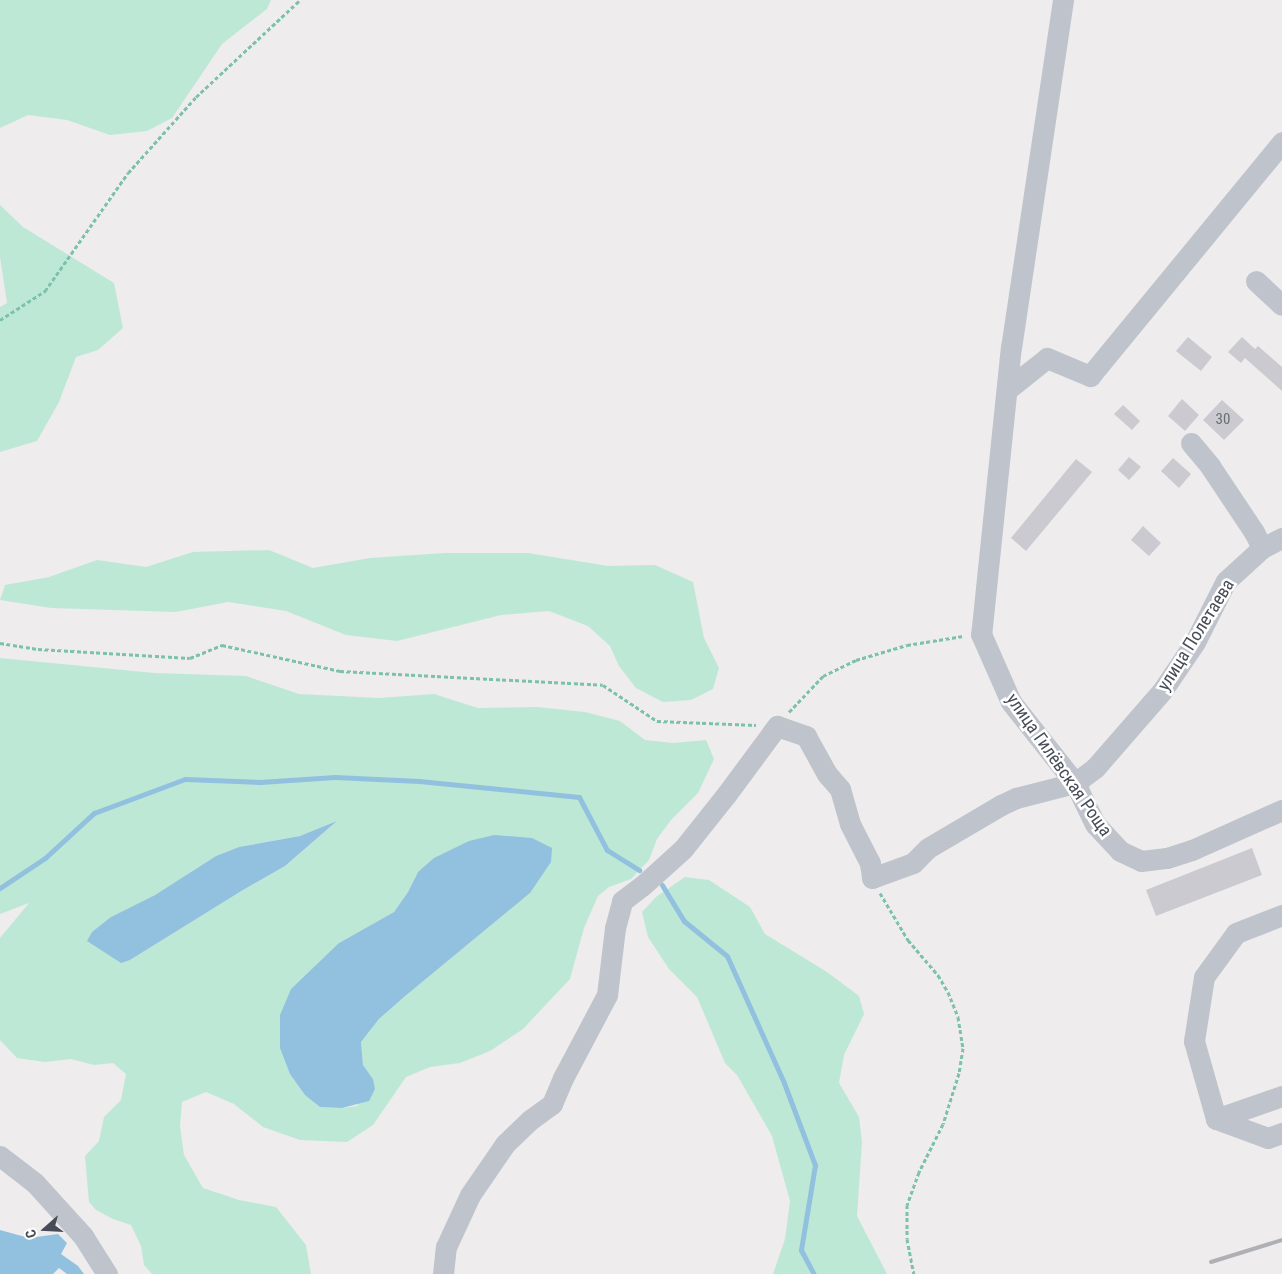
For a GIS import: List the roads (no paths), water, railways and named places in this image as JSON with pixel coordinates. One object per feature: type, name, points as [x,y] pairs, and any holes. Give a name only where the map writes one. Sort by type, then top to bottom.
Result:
[{"type":"street","points":[[1008,389],[1011,346],[1063,0]]},
{"type":"street","points":[[1008,389],[1047,358],[1090,376],[1282,142]]},
{"type":"street","points":[[1256,281],[1282,305]]},
{"type":"street","name":"улица Гилёвская Роща","points":[[1008,389],[981,634],[1011,702],[1075,783],[1095,824],[1120,851],[1141,861],[1167,858],[1192,850],[1282,810]]},
{"type":"street","points":[[1191,443],[1215,474],[1254,532],[1262,548]]},
{"type":"street","name":"улица Полетаева","points":[[1075,783],[1095,768],[1162,691],[1195,642],[1226,582],[1262,548],[1282,538]]},
{"type":"street","points":[[443,1274],[446,1247],[470,1195],[505,1144],[530,1120],[552,1104],[563,1078],[607,996],[615,928],[622,901],[642,886],[683,849],[777,726],[806,736],[828,774],[840,789],[850,824],[870,864],[872,878],[913,863],[928,848],[1008,801],[1075,783]]},
{"type":"street","points":[[1216,1119],[1194,1041],[1204,977],[1236,932],[1282,915]]},
{"type":"street","points":[[1216,1119],[1282,1096]]},
{"type":"street","points":[[1216,1119],[1268,1138],[1282,1133]]},
{"type":"street","points":[[0,1156],[35,1182],[83,1236],[107,1274]]},
{"type":"water","points":[[337,821],[285,866],[130,960],[121,963],[87,941],[92,932],[111,917],[155,895],[216,856],[239,847],[300,836]]},
{"type":"water","points":[[494,835],[532,838],[552,848],[551,862],[530,893],[379,1019],[361,1042],[363,1065],[373,1079],[375,1089],[369,1101],[342,1108],[320,1107],[305,1095],[290,1074],[280,1048],[280,1015],[291,989],[339,943],[394,912],[408,892],[418,872],[434,858],[469,841]]},
{"type":"water","points":[[0,1230],[29,1238],[58,1234],[67,1243],[61,1254],[78,1266],[84,1274],[67,1274],[59,1268],[53,1274],[0,1274]]},
{"type":"waterway","points":[[0,888],[45,858],[94,813],[185,779],[260,782],[335,777],[419,781],[579,797],[607,850],[639,870]]},
{"type":"waterway","points":[[662,885],[684,921],[727,956],[784,1083],[815,1165],[801,1250],[814,1274]]},
{"type":"railway","points":[[1211,1262],[1282,1240]]}]
